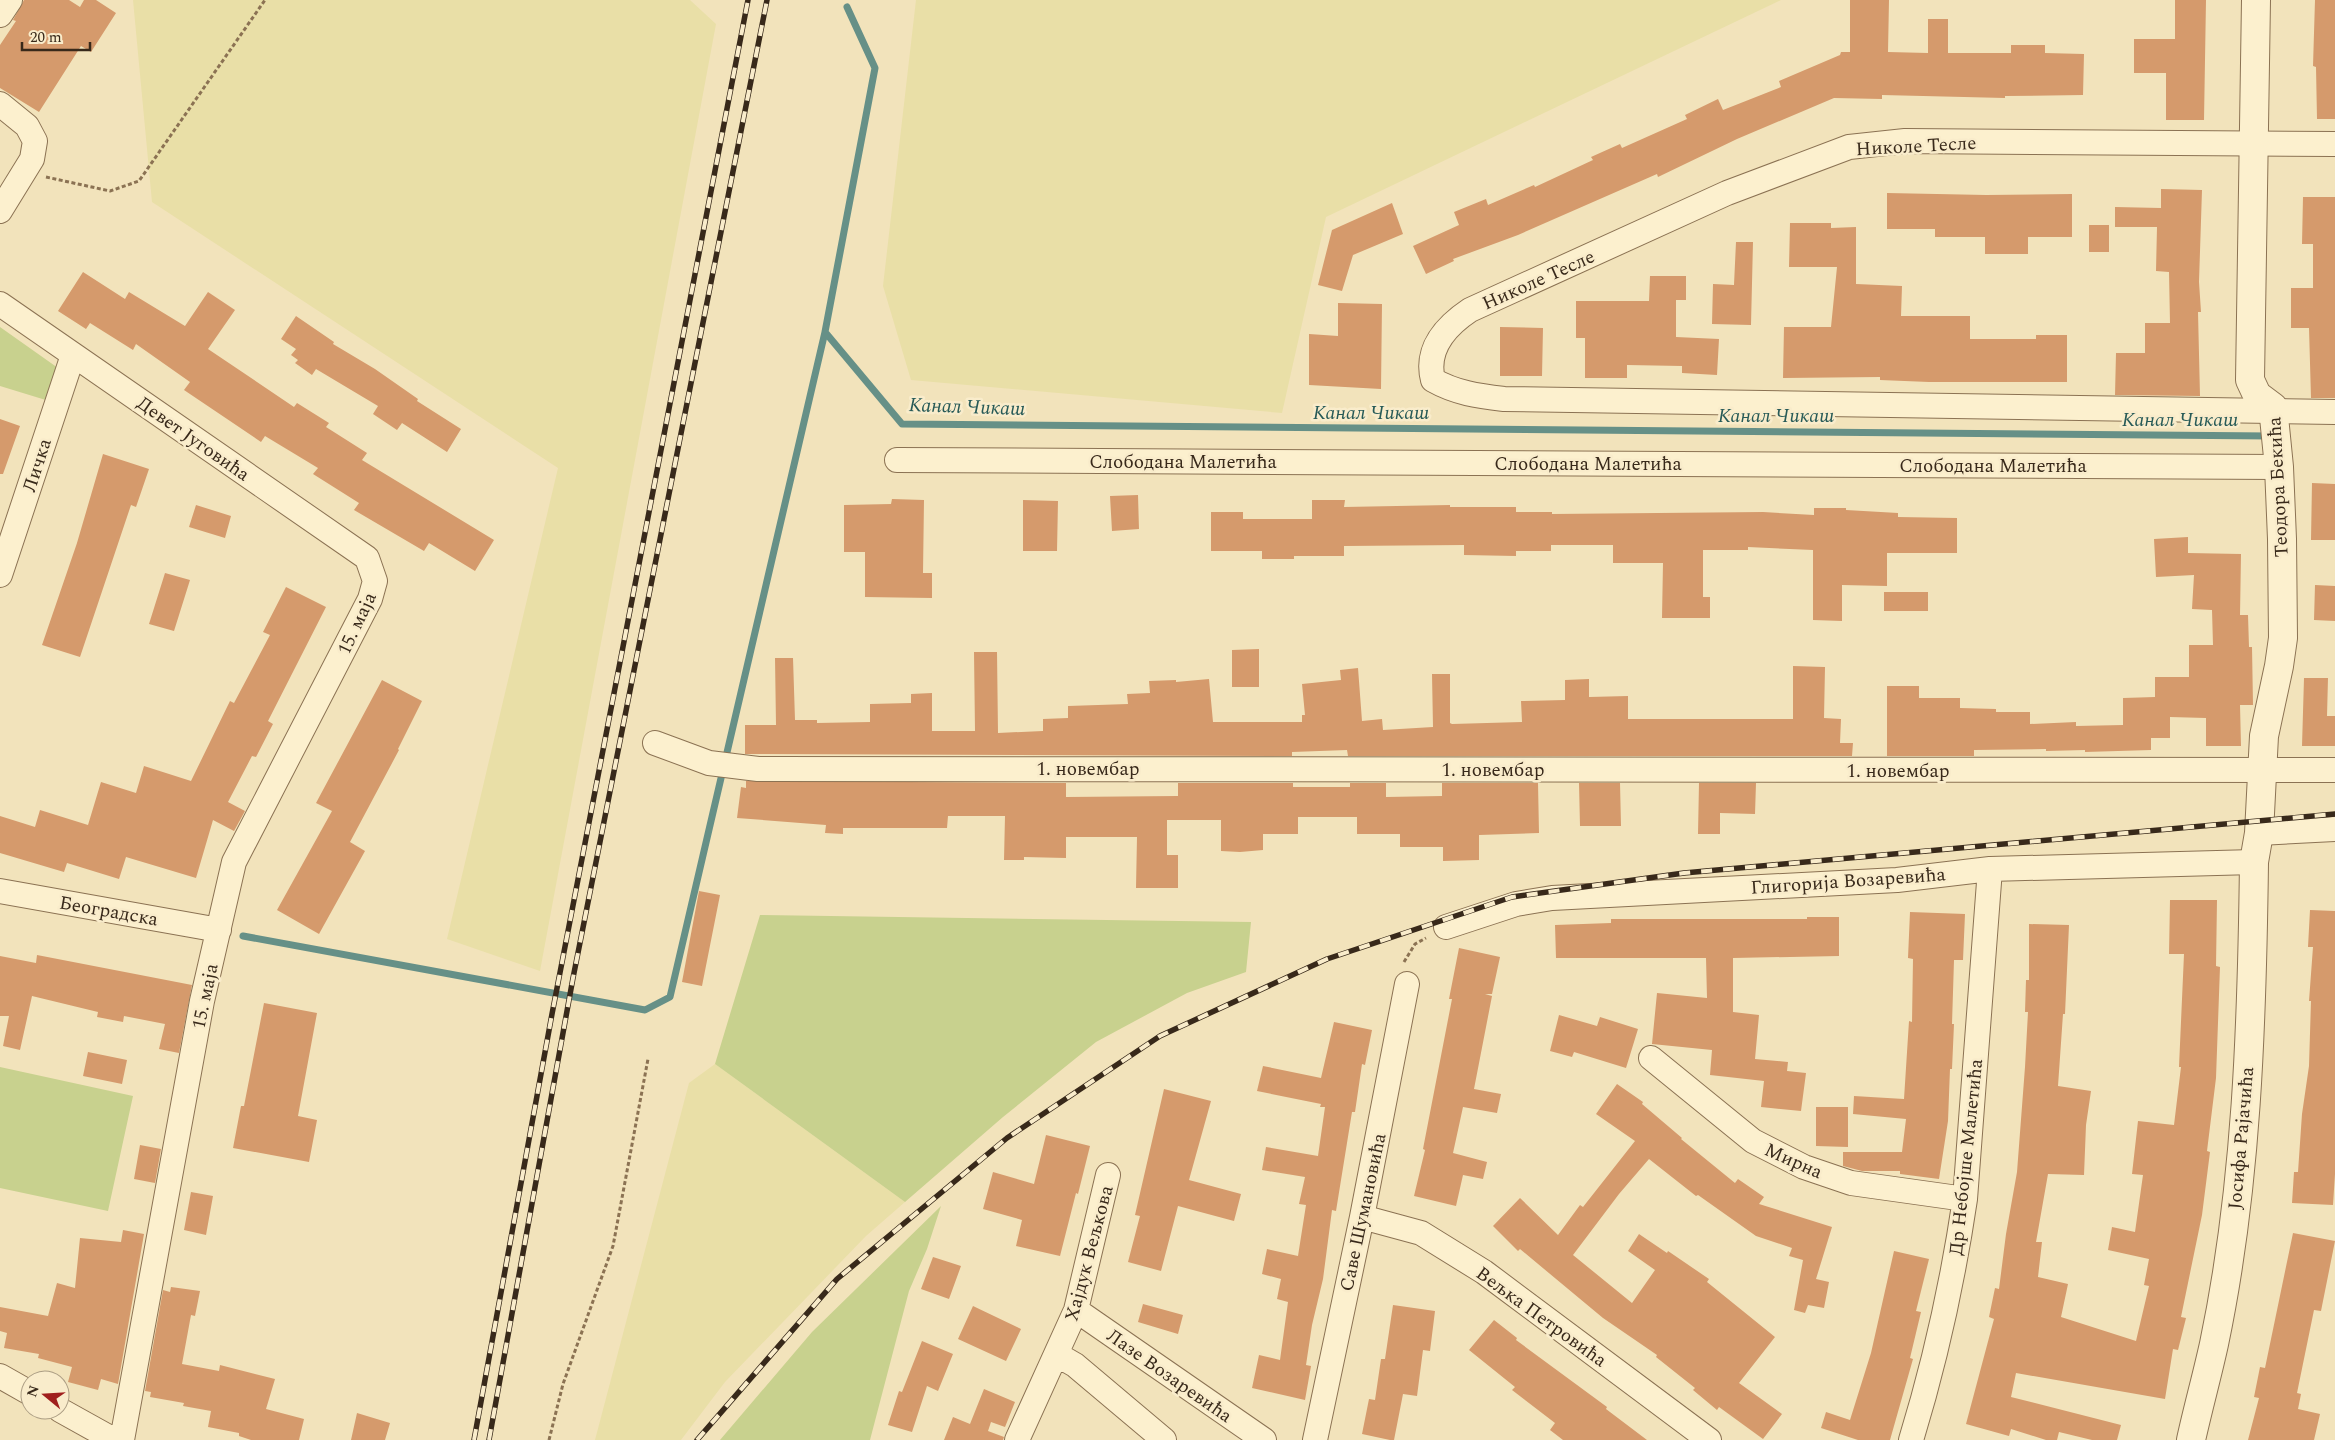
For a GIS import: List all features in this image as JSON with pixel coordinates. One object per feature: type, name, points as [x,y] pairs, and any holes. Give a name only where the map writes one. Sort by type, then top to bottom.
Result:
[{"type":"street","points":[[0,15],[10,0]]},
{"type":"street","name":"Теодора Бекића","points":[[2256,0],[2252,142],[2250,380],[2257,396],[2271,405],[2278,462],[2282,539],[2282,638],[2279,666],[2264,736],[2259,833]]},
{"type":"street","points":[[0,104],[27,126],[35,141],[32,159],[0,211]]},
{"type":"street","name":"Николе Тесле","points":[[2273,415],[1504,399],[1464,394],[1433,380],[1430,368],[1439,338],[1453,321],[1470,310],[1727,193],[1849,147],[1905,142],[2252,142],[2335,144]]},
{"type":"street","name":"Девет Југовића","points":[[0,304],[367,558],[375,581]]},
{"type":"street","name":"Личка","points":[[0,575],[73,355]]},
{"type":"street","points":[[2273,415],[2335,412]]},
{"type":"street","name":"Слободана Малетића","points":[[897,460],[2278,462]]},
{"type":"street","name":"15. маја","points":[[122,1440],[202,1001],[234,862],[370,600],[375,581]]},
{"type":"street","name":"1. новембар","points":[[655,743],[709,763],[758,769],[2335,770]]},
{"type":"street","points":[[2259,833],[2335,829]]},
{"type":"street","name":"Јосифа Рајачића","points":[[2191,1440],[2214,1344],[2234,1221],[2243,1134],[2254,862],[2259,833]]},
{"type":"street","name":"Глигорија Возаревића","points":[[1446,927],[1516,904],[1552,898],[1897,880],[1990,869],[2254,862]]},
{"type":"street","name":"Др Небојше Малетића","points":[[1911,1440],[1928,1386],[1965,1199],[1990,869]]},
{"type":"street","name":"Београдска","points":[[0,890],[219,930]]},
{"type":"street","name":"Саве Шумановића","points":[[1315,1440],[1362,1217],[1407,984]]},
{"type":"street","name":"Мирна","points":[[1651,1058],[1753,1141],[1804,1167],[1851,1183],[1965,1199]]},
{"type":"street","name":"Хајдук Вељкова","points":[[1017,1440],[1076,1310],[1108,1175]]},
{"type":"street","name":"Вељка Петровића","points":[[1362,1217],[1421,1233],[1484,1272],[1709,1440]]},
{"type":"street","name":"Лазе Возаревића","points":[[1076,1310],[1264,1440]]},
{"type":"street","points":[[1056,1354],[1075,1365],[1164,1440]]},
{"type":"street","points":[[0,1376],[20,1387]]},
{"type":"street","points":[[70,1416],[114,1440]]},
{"type":"path","points":[[24,172],[110,191],[138,181],[265,0]]},
{"type":"path","points":[[1407,984],[1403,970],[1407,954],[1419,941],[1446,927]]},
{"type":"path","points":[[549,1440],[563,1384],[613,1246],[648,1060]]},
{"type":"shaded area","points":[[133,0],[690,0],[716,24],[540,971],[447,939],[558,468],[152,202]]},
{"type":"shaded area","points":[[916,0],[1781,0],[1326,217],[1282,413],[911,380],[883,286]]},
{"type":"shaded area","points":[[715,1064],[905,1202],[866,1236],[725,1382],[681,1440],[595,1440],[689,1083]]},
{"type":"green space","points":[[0,327],[58,368],[49,401],[0,386]]},
{"type":"green space","points":[[760,915],[1251,922],[1246,972],[1187,993],[1096,1042],[1003,1117],[905,1202],[715,1064]]},
{"type":"green space","points":[[0,1067],[133,1096],[108,1211],[0,1188]]},
{"type":"green space","points":[[941,1206],[927,1249],[909,1291],[870,1440],[720,1440],[812,1332]]},
{"type":"building","points":[[24,0],[69,0],[80,7],[84,0],[96,0],[116,13],[91,52],[81,46],[39,112],[0,88],[0,45],[16,21],[13,20]]},
{"type":"building","points":[[1850,0],[1889,0],[1888,52],[1928,53],[1928,19],[1948,19],[1948,53],[2011,53],[2011,45],[2045,45],[2045,53],[2084,54],[2083,95],[2005,96],[2005,98],[1882,95],[1882,99],[1834,98],[1737,139],[1658,177],[1657,174],[1518,235],[1453,259],[1454,261],[1426,274],[1413,246],[1459,225],[1454,212],[1486,199],[1488,205],[1534,185],[1535,187],[1593,160],[1591,157],[1620,144],[1622,148],[1687,119],[1685,115],[1718,99],[1723,110],[1781,87],[1779,81],[1840,55],[1841,52],[1850,52]]},
{"type":"building","points":[[2175,0],[2206,0],[2204,120],[2166,120],[2166,73],[2134,73],[2134,39],[2175,39]]},
{"type":"building","points":[[2315,0],[2335,0],[2335,119],[2317,119],[2316,67],[2313,66]]},
{"type":"building","points":[[2161,189],[2202,190],[2199,282],[2201,312],[2198,312],[2200,396],[2115,395],[2116,353],[2145,353],[2145,323],[2170,323],[2169,272],[2156,271],[2157,227],[2115,227],[2115,207],[2161,208]]},
{"type":"building","points":[[1887,193],[2072,194],[2072,237],[2028,237],[2028,254],[1985,254],[1985,237],[1935,237],[1935,229],[1887,229]]},
{"type":"building","points":[[2303,197],[2335,197],[2335,398],[2311,398],[2309,328],[2291,328],[2291,288],[2313,288],[2313,244],[2302,244]]},
{"type":"building","points":[[1392,203],[1403,234],[1353,255],[1342,291],[1318,285],[1332,230]]},
{"type":"building","points":[[1790,223],[1831,223],[1831,228],[1856,227],[1856,284],[1902,286],[1901,316],[1970,316],[1970,339],[2036,339],[2036,335],[2067,335],[2067,382],[1929,382],[1880,380],[1880,377],[1783,378],[1784,327],[1831,327],[1837,267],[1789,267]]},
{"type":"building","points":[[2089,225],[2109,225],[2109,252],[2089,252]]},
{"type":"building","points":[[1736,242],[1753,242],[1751,325],[1712,324],[1713,284],[1734,285]]},
{"type":"building","points":[[83,272],[125,299],[129,292],[185,326],[208,292],[235,310],[208,349],[294,407],[297,403],[329,423],[326,427],[367,453],[362,460],[494,540],[475,571],[429,543],[424,551],[354,510],[359,503],[313,474],[318,468],[265,436],[261,442],[184,390],[190,382],[136,344],[133,350],[90,323],[86,329],[58,311]]},
{"type":"building","points":[[1650,276],[1686,276],[1686,300],[1676,300],[1676,337],[1719,339],[1717,375],[1682,373],[1682,366],[1627,365],[1627,378],[1585,378],[1585,338],[1576,338],[1576,301],[1649,301]]},
{"type":"building","points":[[1338,303],[1382,304],[1381,389],[1309,385],[1309,334],[1338,336]]},
{"type":"building","points":[[296,316],[334,342],[333,344],[375,369],[418,399],[417,401],[461,429],[447,452],[402,423],[397,430],[373,414],[378,406],[316,369],[312,375],[295,363],[298,360],[291,355],[296,349],[281,339]]},
{"type":"building","points":[[1500,327],[1543,328],[1542,376],[1500,376]]},
{"type":"building","points":[[0,419],[20,426],[3,474],[0,474]]},
{"type":"building","points":[[103,454],[149,469],[136,507],[131,505],[80,657],[42,645],[77,543]]},
{"type":"building","points":[[2312,483],[2335,484],[2335,540],[2311,540]]},
{"type":"building","points":[[1138,495],[1139,529],[1112,531],[1110,496]]},
{"type":"building","points":[[892,499],[924,500],[923,573],[932,573],[932,598],[865,597],[865,552],[844,552],[844,505],[891,504]]},
{"type":"building","points":[[1023,500],[1058,501],[1057,551],[1023,551]]},
{"type":"building","points":[[1312,500],[1345,500],[1344,507],[1450,505],[1450,507],[1516,507],[1516,512],[1552,512],[1552,514],[1763,512],[1814,515],[1814,508],[1846,508],[1846,510],[1898,513],[1898,517],[1957,518],[1957,553],[1887,553],[1887,586],[1842,585],[1842,621],[1813,620],[1813,550],[1748,547],[1748,550],[1703,550],[1703,597],[1710,597],[1710,618],[1662,618],[1663,563],[1613,563],[1613,545],[1551,545],[1551,551],[1516,551],[1516,556],[1464,555],[1464,545],[1344,546],[1344,556],[1294,556],[1294,559],[1262,559],[1262,551],[1211,551],[1211,512],[1243,512],[1243,519],[1312,519]]},
{"type":"building","points":[[196,505],[231,516],[225,538],[189,527]]},
{"type":"building","points":[[2188,537],[2188,553],[2241,554],[2240,615],[2248,615],[2249,647],[2252,647],[2253,705],[2240,705],[2241,746],[2206,746],[2206,718],[2170,717],[2170,738],[2151,738],[2151,750],[2085,752],[2085,750],[2046,751],[2046,749],[1974,750],[1974,756],[1887,756],[1887,686],[1919,686],[1919,698],[1960,698],[1960,708],[1996,709],[1996,712],[2030,712],[2030,724],[2076,722],[2076,726],[2123,725],[2123,698],[2155,697],[2155,677],[2189,677],[2189,645],[2213,645],[2212,610],[2192,609],[2194,575],[2156,577],[2154,539]]},
{"type":"building","points":[[165,573],[190,580],[174,631],[149,624]]},
{"type":"building","points":[[2315,585],[2335,586],[2335,621],[2314,620]]},
{"type":"building","points":[[286,587],[326,607],[268,721],[273,724],[256,757],[252,756],[228,802],[245,811],[234,831],[213,820],[196,878],[126,857],[119,879],[67,863],[64,872],[0,853],[0,816],[35,827],[40,810],[88,825],[101,782],[136,793],[144,766],[191,781],[230,701],[234,703],[270,635],[263,632]]},
{"type":"building","points":[[1884,592],[1928,592],[1928,611],[1884,611]]},
{"type":"building","points":[[1259,649],[1259,687],[1232,687],[1232,650]]},
{"type":"building","points":[[974,652],[997,652],[998,733],[1043,731],[1043,719],[1068,718],[1068,706],[1128,704],[1127,694],[1150,693],[1149,681],[1176,680],[1176,682],[1209,679],[1213,722],[1302,722],[1302,715],[1305,715],[1302,684],[1341,680],[1340,670],[1358,668],[1362,721],[1382,719],[1383,730],[1433,727],[1432,674],[1450,674],[1450,723],[1452,724],[1522,722],[1521,701],[1565,700],[1565,680],[1589,679],[1589,697],[1628,696],[1628,719],[1793,719],[1793,666],[1825,667],[1824,718],[1841,719],[1840,743],[1853,743],[1852,756],[1348,756],[1347,750],[1292,752],[1292,756],[745,754],[745,725],[776,725],[775,658],[793,658],[795,720],[817,720],[817,723],[870,722],[870,704],[911,703],[911,694],[932,693],[932,731],[975,731]]},
{"type":"building","points":[[2304,678],[2328,678],[2327,716],[2335,716],[2335,746],[2302,746]]},
{"type":"building","points":[[382,680],[422,701],[399,750],[350,842],[365,851],[319,934],[277,910],[332,811],[316,803]]},
{"type":"building","points":[[746,781],[1066,783],[1066,797],[1178,796],[1178,783],[1293,783],[1293,787],[1350,787],[1350,783],[1386,783],[1386,797],[1442,796],[1442,783],[1538,783],[1539,833],[1479,835],[1479,860],[1443,861],[1443,847],[1400,847],[1400,834],[1357,834],[1357,817],[1298,817],[1298,834],[1263,834],[1263,850],[1240,852],[1221,851],[1221,820],[1167,820],[1167,855],[1178,855],[1178,888],[1136,888],[1137,837],[1066,837],[1066,858],[1024,857],[1024,860],[1004,860],[1005,816],[948,816],[947,828],[843,828],[843,834],[825,833],[826,825],[737,818],[741,787],[746,788]]},
{"type":"building","points":[[1579,783],[1620,783],[1621,826],[1580,826]]},
{"type":"building","points":[[1699,783],[1756,783],[1755,814],[1720,813],[1720,834],[1698,834]]},
{"type":"building","points":[[699,891],[720,895],[702,986],[682,982]]},
{"type":"building","points":[[2170,900],[2217,900],[2216,966],[2220,967],[2216,1078],[2207,1151],[2210,1152],[2202,1215],[2181,1317],[2186,1318],[2178,1350],[2173,1349],[2165,1399],[2016,1373],[2011,1397],[2121,1425],[2117,1440],[2092,1440],[2059,1432],[2057,1440],[2046,1440],[2011,1429],[2009,1436],[1966,1424],[1994,1319],[1989,1317],[1995,1288],[1999,1289],[2017,1172],[2028,1012],[2025,1012],[2026,980],[2029,980],[2029,924],[2069,925],[2065,1014],[2063,1014],[2058,1086],[2091,1091],[2086,1125],[2084,1175],[2048,1174],[2036,1242],[2042,1242],[2038,1277],[2068,1284],[2061,1317],[2136,1341],[2149,1286],[2144,1285],[2149,1259],[2108,1250],[2112,1227],[2135,1232],[2143,1175],[2132,1174],[2138,1121],[2174,1125],[2181,1067],[2179,1067],[2184,954],[2169,954]]},
{"type":"building","points":[[2310,910],[2335,911],[2335,1174],[2333,1205],[2292,1203],[2294,1172],[2298,1172],[2302,1114],[2309,1066],[2311,1001],[2309,1001],[2313,947],[2308,947]]},
{"type":"building","points":[[1910,912],[1965,914],[1963,960],[1954,960],[1952,1069],[1950,1069],[1948,1121],[1939,1179],[1900,1174],[1900,1171],[1862,1171],[1843,1166],[1843,1152],[1902,1152],[1906,1119],[1853,1114],[1854,1096],[1904,1099],[1909,1021],[1912,1022],[1913,959],[1908,958]]},
{"type":"building","points":[[1807,917],[1839,917],[1839,956],[1733,958],[1733,1012],[1759,1015],[1755,1059],[1788,1062],[1787,1071],[1806,1073],[1801,1111],[1761,1107],[1764,1081],[1710,1075],[1712,1050],[1652,1044],[1657,993],[1707,998],[1706,958],[1556,958],[1555,925],[1611,923],[1611,919],[1807,919]]},
{"type":"building","points":[[1459,948],[1500,957],[1492,994],[1485,994],[1492,996],[1474,1089],[1501,1094],[1497,1113],[1463,1107],[1453,1153],[1487,1162],[1483,1179],[1463,1175],[1456,1206],[1414,1196],[1425,1150],[1423,1149],[1452,999],[1449,999]]},
{"type":"building","points":[[37,955],[192,985],[179,1053],[159,1049],[165,1024],[124,1016],[123,1022],[97,1017],[98,1012],[32,996],[20,1050],[3,1046],[9,1016],[0,1016],[0,956],[36,963]]},
{"type":"building","points":[[264,1003],[317,1013],[298,1116],[317,1120],[309,1162],[233,1148],[241,1106],[244,1106]]},
{"type":"building","points":[[1559,1015],[1597,1026],[1600,1017],[1638,1029],[1626,1068],[1574,1052],[1572,1057],[1550,1051]]},
{"type":"building","points":[[1334,1022],[1372,1030],[1365,1065],[1362,1064],[1355,1112],[1352,1112],[1336,1211],[1332,1210],[1323,1279],[1312,1325],[1306,1365],[1311,1366],[1305,1400],[1252,1388],[1259,1355],[1280,1360],[1288,1302],[1277,1299],[1281,1279],[1262,1274],[1267,1249],[1298,1256],[1306,1205],[1299,1204],[1305,1177],[1262,1170],[1266,1147],[1318,1156],[1325,1107],[1320,1107],[1321,1104],[1257,1091],[1263,1066],[1321,1078]]},
{"type":"building","points":[[88,1052],[127,1060],[122,1084],[83,1076]]},
{"type":"building","points":[[1617,1084],[1643,1102],[1642,1104],[1681,1139],[1735,1183],[1738,1179],[1764,1197],[1759,1204],[1832,1227],[1816,1279],[1829,1282],[1824,1308],[1808,1305],[1805,1313],[1794,1310],[1803,1260],[1789,1256],[1792,1248],[1756,1236],[1698,1195],[1696,1196],[1649,1159],[1619,1194],[1573,1255],[1632,1303],[1655,1270],[1628,1251],[1639,1234],[1709,1279],[1707,1282],[1775,1337],[1739,1383],[1782,1414],[1763,1439],[1719,1407],[1717,1410],[1693,1390],[1695,1388],[1656,1357],[1657,1355],[1603,1318],[1520,1249],[1518,1251],[1493,1226],[1520,1198],[1558,1235],[1580,1205],[1583,1207],[1635,1141],[1596,1114]]},
{"type":"building","points":[[1164,1089],[1211,1101],[1189,1180],[1241,1194],[1234,1221],[1178,1206],[1161,1271],[1128,1262],[1140,1216],[1135,1215]]},
{"type":"building","points":[[1816,1107],[1848,1107],[1848,1147],[1816,1146]]},
{"type":"building","points":[[1046,1135],[1090,1146],[1060,1256],[1016,1246],[1022,1220],[983,1209],[993,1172],[1034,1184]]},
{"type":"building","points":[[140,1145],[161,1149],[155,1183],[134,1179]]},
{"type":"building","points":[[191,1192],[213,1196],[206,1235],[184,1230]]},
{"type":"building","points":[[123,1230],[144,1234],[118,1384],[101,1379],[98,1390],[70,1383],[72,1367],[38,1358],[39,1354],[4,1348],[7,1333],[0,1331],[0,1307],[48,1316],[57,1283],[75,1288],[80,1238],[121,1242]]},
{"type":"building","points":[[2293,1233],[2335,1241],[2321,1311],[2314,1310],[2297,1393],[2301,1394],[2298,1409],[2320,1414],[2314,1440],[2248,1440],[2259,1398],[2254,1397],[2260,1367],[2265,1368]]},
{"type":"building","points":[[1894,1251],[1929,1259],[1916,1311],[1921,1312],[1910,1358],[1913,1359],[1890,1440],[1858,1440],[1821,1428],[1826,1412],[1850,1420],[1871,1353]]},
{"type":"building","points":[[933,1257],[961,1266],[949,1299],[921,1289]]},
{"type":"building","points":[[171,1287],[200,1291],[195,1316],[191,1315],[182,1364],[219,1371],[220,1365],[275,1379],[266,1409],[304,1419],[299,1440],[251,1440],[239,1436],[239,1433],[208,1427],[211,1411],[183,1406],[184,1403],[150,1397],[151,1392],[145,1391],[163,1290],[170,1292]]},
{"type":"building","points":[[1143,1304],[1183,1315],[1178,1334],[1138,1322]]},
{"type":"building","points":[[1393,1305],[1435,1311],[1430,1351],[1423,1350],[1417,1396],[1403,1394],[1394,1440],[1390,1440],[1362,1434],[1369,1399],[1375,1400],[1381,1359],[1385,1359]]},
{"type":"building","points":[[973,1306],[1021,1329],[1006,1361],[958,1339]]},
{"type":"building","points":[[1494,1320],[1517,1338],[1516,1340],[1607,1407],[1606,1409],[1647,1440],[1563,1440],[1550,1430],[1555,1423],[1512,1390],[1515,1387],[1469,1350]]},
{"type":"building","points":[[922,1341],[953,1354],[938,1391],[927,1386],[912,1432],[888,1425],[899,1391],[902,1392]]},
{"type":"building","points":[[984,1389],[1015,1402],[1005,1427],[991,1422],[988,1431],[1004,1437],[1003,1440],[944,1440],[953,1417],[970,1424]]},
{"type":"building","points":[[357,1413],[390,1423],[385,1440],[351,1440]]},
{"type":"waterway","name":"Канал Чикаш","points":[[847,7],[875,68],[825,332],[902,424],[2271,436]]},
{"type":"waterway","points":[[243,936],[645,1010],[670,997],[825,332]]},
{"type":"railway","points":[[474,1440],[552,1014],[748,0]]},
{"type":"railway","points":[[489,1440],[573,978],[767,0]]},
{"type":"railway","points":[[697,1440],[837,1279],[1007,1138],[1160,1036],[1327,959],[1512,897],[1684,873],[2335,814]]}]
